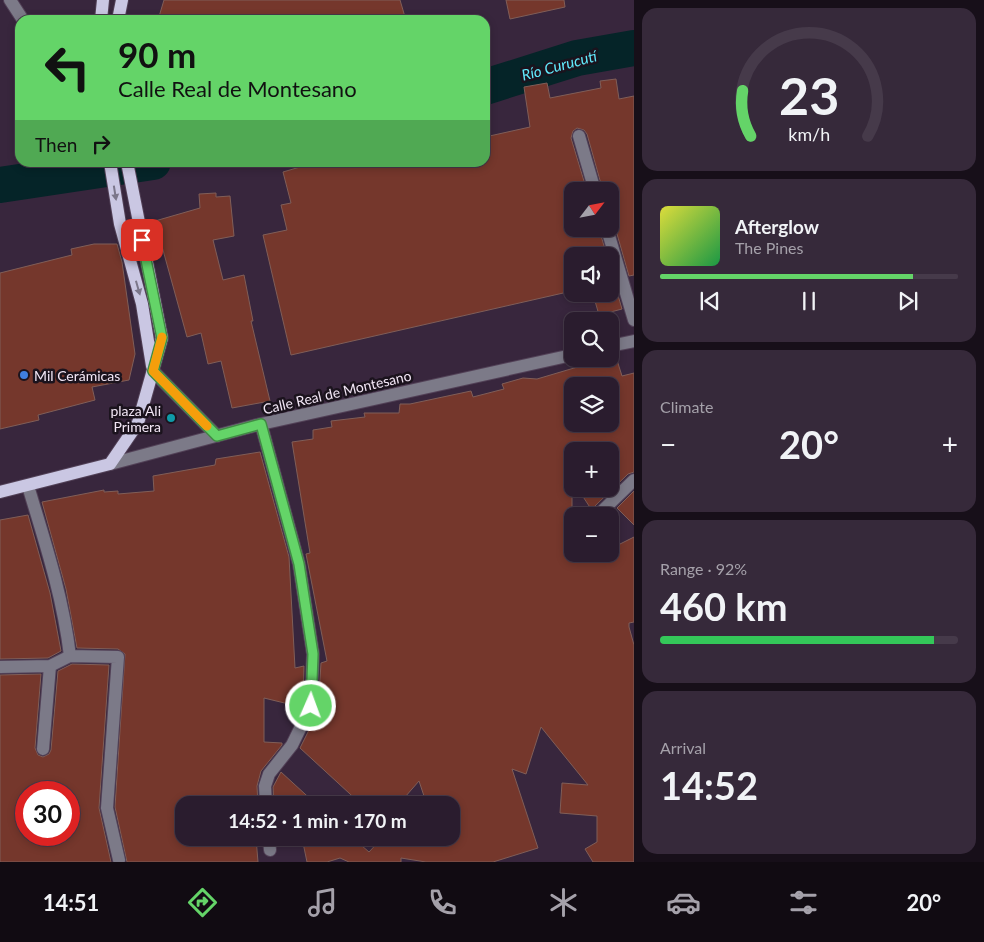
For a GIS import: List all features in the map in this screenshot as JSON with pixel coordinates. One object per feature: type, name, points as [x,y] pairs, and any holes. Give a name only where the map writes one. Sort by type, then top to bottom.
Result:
[{"type":"main road","points":[[102,15],[103,0]]},
{"type":"main road","points":[[119,15],[122,0]]},
{"type":"main road","points":[[111,167],[120,224],[142,304],[153,371]]},
{"type":"main road","points":[[0,492],[110,464],[138,423],[162,338],[128,167]]},
{"type":"street","points":[[10,0],[20,15]]},
{"type":"street","points":[[579,136],[592,182]]},
{"type":"street","points":[[610,238],[634,320]]},
{"type":"street","points":[[619,344],[634,341]]},
{"type":"street","name":"Calle Real de Montesano","points":[[110,464],[261,424],[564,357]]},
{"type":"street","points":[[153,371],[217,436]]},
{"type":"street","points":[[261,424],[299,564],[313,654],[311,706],[292,745],[269,774],[265,786],[266,796]]},
{"type":"street","points":[[606,507],[634,480]]},
{"type":"street","points":[[28,486],[65,615],[70,656]]},
{"type":"street","points":[[0,667],[50,666],[70,656],[118,657],[107,808],[119,860]]},
{"type":"street","points":[[43,749],[50,666]]},
{"type":"building","points":[[164,0],[400,0],[404,15],[160,15]]},
{"type":"building","points":[[506,0],[564,0],[565,7],[510,19]]},
{"type":"building","points":[[616,79],[619,99],[634,96],[634,275],[629,276],[618,238],[619,182],[600,182],[587,134],[584,130],[577,128],[573,131],[571,138],[584,182],[564,182],[564,238],[602,238],[604,247],[564,247],[564,293],[291,355],[263,235],[287,230],[281,205],[291,203],[283,172],[300,167],[490,167],[490,136],[530,127],[524,87],[547,83],[550,98],[601,88],[600,81]]},
{"type":"building","points":[[216,193],[216,197],[230,196],[234,236],[213,240],[223,280],[244,275],[253,321],[251,321],[270,401],[232,408],[221,361],[208,364],[201,333],[187,337],[155,221],[200,208],[199,194]]},
{"type":"building","points":[[94,244],[117,244],[122,262],[135,354],[129,380],[92,387],[95,400],[38,415],[39,420],[0,429],[0,273],[72,255],[71,249]]},
{"type":"building","points":[[619,299],[622,309],[610,312],[598,312],[595,302],[619,302]]},
{"type":"building","points":[[619,366],[622,376],[634,373],[634,472],[628,474],[619,483],[619,442],[564,442],[564,497],[572,497],[572,507],[564,507],[564,562],[619,562],[619,544],[634,537],[634,622],[629,623],[629,627],[634,645],[634,862],[593,862],[585,849],[597,842],[597,816],[560,813],[562,783],[588,785],[541,727],[526,774],[512,769],[538,848],[493,862],[426,862],[401,858],[401,862],[349,862],[340,858],[327,862],[307,862],[304,846],[362,846],[369,852],[375,846],[460,846],[460,796],[424,796],[419,781],[406,796],[352,796],[300,748],[311,726],[323,712],[318,711],[321,663],[327,661],[306,554],[310,553],[292,442],[313,439],[313,430],[332,427],[331,421],[365,417],[364,413],[399,413],[400,404],[410,404],[471,391],[473,397],[504,389],[502,384],[523,378],[537,379],[578,367]]},
{"type":"building","points":[[260,452],[289,557],[295,668],[304,666],[303,704],[301,707],[264,698],[264,742],[282,743],[282,745],[261,771],[257,786],[258,796],[175,796],[175,846],[257,846],[258,862],[127,862],[115,807],[125,654],[118,649],[77,648],[66,589],[42,502],[104,490],[104,492],[118,491],[118,494],[154,491],[153,476],[215,465],[216,459]]},
{"type":"building","points":[[634,491],[634,525],[619,510],[618,507]]},
{"type":"building","points":[[583,497],[604,497],[595,507],[590,507]]},
{"type":"building","points":[[28,515],[50,593],[61,651],[48,658],[0,659],[0,520]]},
{"type":"building","points":[[72,664],[109,665],[99,808],[111,862],[0,862],[0,675],[41,674],[35,748],[38,755],[43,757],[49,754],[51,750],[58,671]]},
{"type":"building","points":[[281,772],[307,796],[274,796],[273,787]]},
{"type":"waterway","name":"Río Curucutí","points":[[490,85],[577,58],[634,48]]},
{"type":"waterway","name":"Río Curucutí","points":[[0,185],[120,167]]},
{"type":"slow traffic","points":[[162,337],[153,371],[207,426]]},
{"type":"place","name":"Mil Cerámicas","points":[[24,375]]},
{"type":"place","name":"plaza Ali Primera","points":[[171,418]]},
{"type":"route","points":[[142,240],[162,338],[153,371],[217,436],[261,424],[299,564],[313,654],[311,706]]}]
